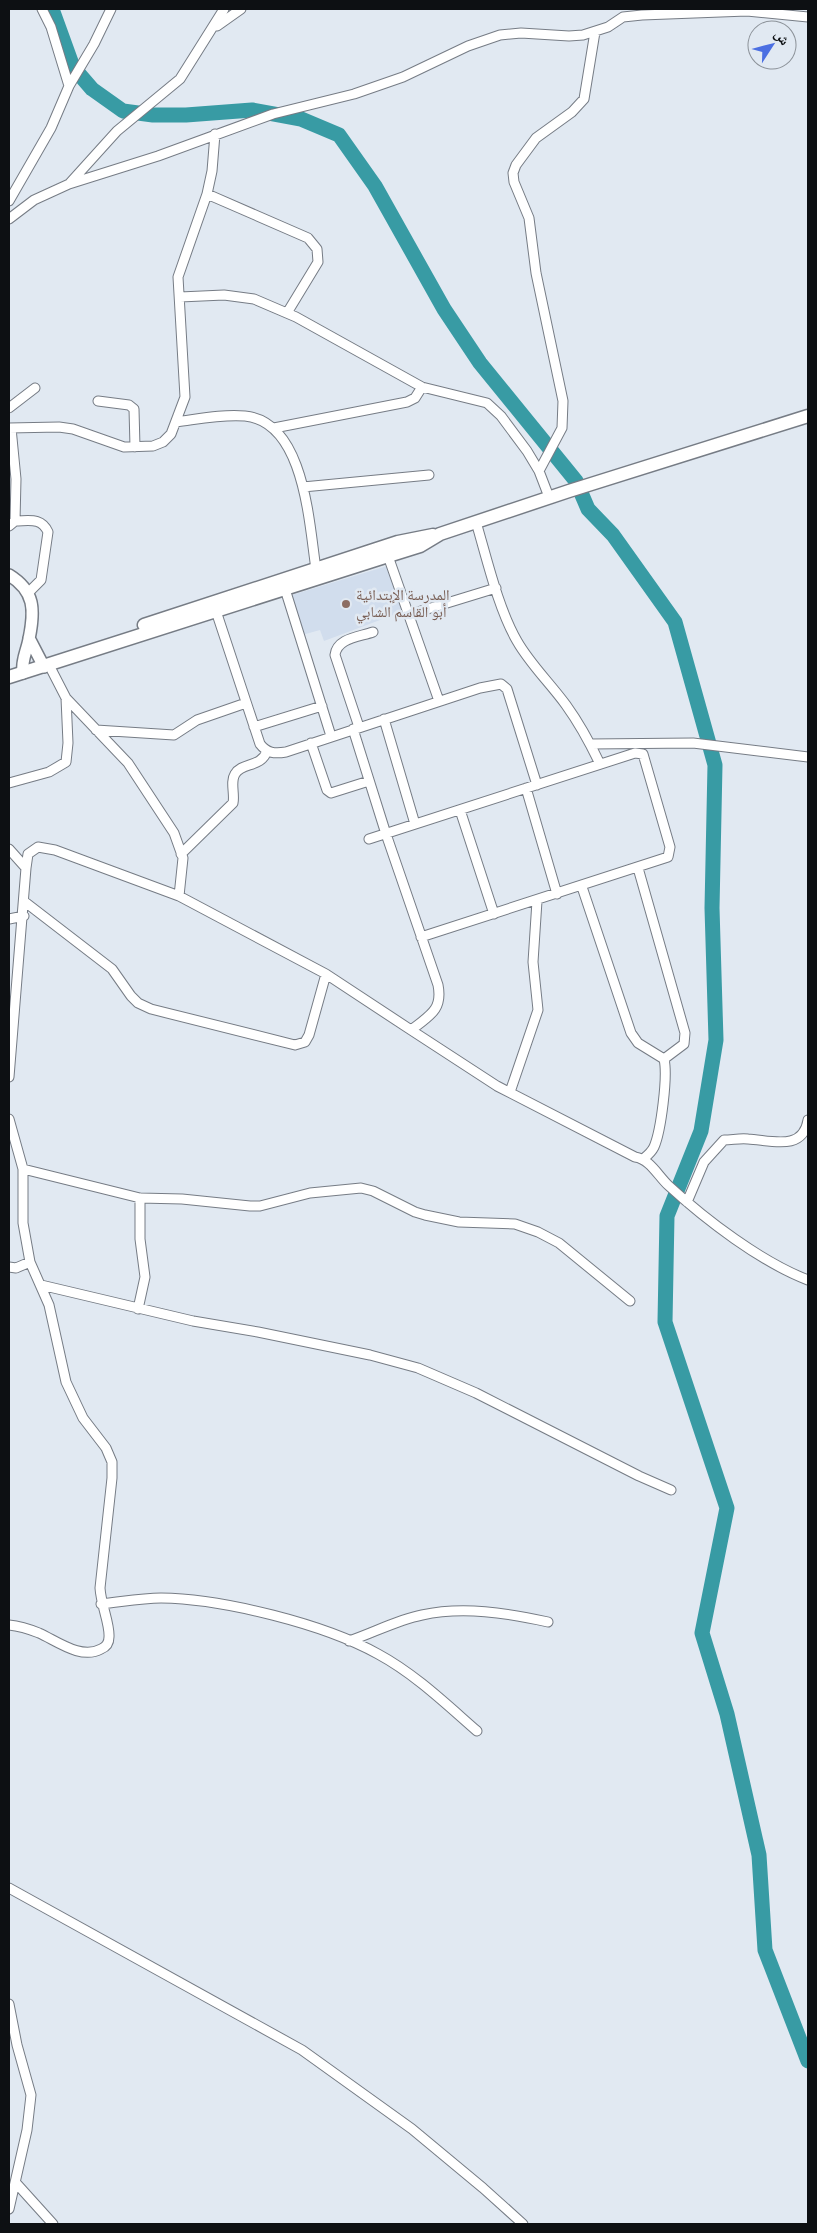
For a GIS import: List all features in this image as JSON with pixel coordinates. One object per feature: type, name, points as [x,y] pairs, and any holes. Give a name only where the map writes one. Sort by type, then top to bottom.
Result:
[{"type":"main road","points":[[44,663],[316,569],[418,537],[440,534],[591,483],[808,416]]},
{"type":"main road","points":[[9,677],[22,669],[216,611],[420,546],[440,534]]},
{"type":"main road","points":[[9,668],[22,669]]},
{"type":"street","points":[[42,9],[52,27],[69,86]]},
{"type":"street","points":[[10,217],[9,201],[52,128],[69,86],[94,44],[111,9]]},
{"type":"street","points":[[69,184],[117,130],[180,79],[224,9]]},
{"type":"street","points":[[213,28],[241,9]]},
{"type":"street","points":[[10,217],[34,200],[69,184],[273,114],[354,94],[403,77],[468,46],[500,35],[521,33],[570,36],[595,32],[623,17],[642,15],[747,11],[808,17]]},
{"type":"street","points":[[539,472],[562,428],[563,401],[561,383],[536,273],[528,218],[514,182],[513,173],[516,164],[536,138],[572,112],[584,99],[595,32]]},
{"type":"street","points":[[29,592],[41,580],[48,532],[45,526],[37,520],[12,523],[17,487],[10,428],[59,427],[73,429],[109,444],[124,447],[153,446],[163,442],[171,434],[185,397],[178,277],[207,194],[212,171],[216,134]]},
{"type":"street","points":[[207,194],[288,228],[308,238],[315,245],[319,255],[318,262],[287,313]]},
{"type":"street","points":[[180,297],[224,295],[254,300],[287,313],[422,387],[487,404],[501,416],[527,450],[539,472],[549,497]]},
{"type":"street","points":[[274,428],[407,402],[415,398],[422,387]]},
{"type":"street","points":[[9,408],[35,388]]},
{"type":"street","points":[[98,401],[129,405],[134,409],[135,447]]},
{"type":"street","points":[[176,422],[224,416],[246,416],[261,420],[274,428],[295,461],[303,487],[316,569]]},
{"type":"street","points":[[303,487],[429,475]]},
{"type":"street","points":[[476,522],[496,588],[515,639],[526,656],[567,706],[600,764]]},
{"type":"street","points":[[388,556],[439,701]]},
{"type":"street","points":[[9,575],[29,592],[32,605],[29,638],[22,669]]},
{"type":"street","points":[[408,615],[496,588]]},
{"type":"street","points":[[285,589],[331,736]]},
{"type":"street","points":[[216,611],[254,728],[260,744],[267,751],[277,754],[498,683],[505,686],[537,785]]},
{"type":"street","points":[[373,632],[341,643],[336,649],[335,655],[386,834],[438,985],[440,1000],[432,1013],[411,1030]]},
{"type":"street","points":[[29,638],[66,698],[128,763],[174,833],[182,854],[183,871],[179,896]]},
{"type":"street","points":[[9,783],[50,772],[66,762],[68,743],[66,698]]},
{"type":"street","points":[[96,730],[174,735],[197,720],[246,703]]},
{"type":"street","points":[[254,728],[322,706]]},
{"type":"street","points":[[384,719],[415,824]]},
{"type":"street","points":[[311,743],[327,790],[331,793],[370,781]]},
{"type":"street","points":[[590,744],[693,743],[808,757]]},
{"type":"street","points":[[182,854],[233,803],[233,777],[236,772],[258,763],[267,751]]},
{"type":"street","points":[[370,839],[637,752],[642,753],[670,852],[666,858],[582,887],[422,937]]},
{"type":"street","points":[[526,788],[557,894]]},
{"type":"street","points":[[460,810],[494,914]]},
{"type":"street","points":[[9,1077],[28,854],[32,849],[44,846],[179,896],[326,974],[510,1092],[634,1158],[643,1159],[687,1202],[709,1220],[762,1255],[808,1280]]},
{"type":"street","points":[[9,849],[26,868]]},
{"type":"street","points":[[638,868],[685,1033],[684,1044],[664,1059]]},
{"type":"street","points":[[582,887],[631,1033],[638,1043],[664,1059],[666,1068],[665,1086],[655,1145],[650,1154],[643,1159]]},
{"type":"street","points":[[510,1092],[538,1010],[534,962],[537,901]]},
{"type":"street","points":[[25,902],[112,969],[138,1003],[151,1009],[295,1045],[305,1042],[309,1035],[326,974]]},
{"type":"street","points":[[9,919],[24,916]]},
{"type":"street","points":[[9,1119],[23,1169],[23,1223],[30,1262],[42,1285],[49,1305],[66,1382],[76,1407],[106,1448],[112,1462],[110,1501],[100,1588],[100,1604],[109,1628],[110,1640],[106,1646],[98,1651],[84,1652],[70,1648],[38,1633],[9,1625]]},
{"type":"street","points":[[687,1202],[704,1162],[724,1140],[748,1139],[783,1143],[800,1138],[807,1126],[808,1120]]},
{"type":"street","points":[[23,1169],[140,1198],[182,1199],[260,1206],[291,1197],[361,1188],[373,1191],[415,1212],[459,1222],[515,1224],[538,1232],[572,1252],[630,1301]]},
{"type":"street","points":[[138,1309],[145,1277],[140,1239],[140,1198]]},
{"type":"street","points":[[9,1266],[16,1268],[30,1262]]},
{"type":"street","points":[[42,1285],[138,1309],[370,1355],[418,1368],[476,1393],[639,1476],[671,1490]]},
{"type":"street","points":[[100,1604],[161,1598],[211,1603],[287,1620],[349,1641],[378,1654],[427,1687],[477,1731]]},
{"type":"street","points":[[349,1641],[420,1615],[448,1611],[490,1612],[548,1622]]},
{"type":"street","points":[[9,1888],[302,2050],[412,2130],[483,2188],[523,2224]]},
{"type":"street","points":[[9,2004],[17,2045],[31,2095],[28,2122],[9,2209]]},
{"type":"street","points":[[16,2183],[53,2224]]},
{"type":"shaded area","name":"المدرسة الإبتدائية أبو القاسم الشابي","points":[[387,566],[404,611],[324,641],[320,630],[302,635],[289,596]]},
{"type":"waterway","points":[[52,9],[73,67],[92,89],[123,111],[153,115],[186,115],[252,110],[301,119],[339,135],[375,186],[444,309],[480,363],[576,481],[588,509],[613,535],[675,622],[715,765],[712,908],[716,1040],[701,1131],[667,1216],[665,1322],[727,1508],[702,1633],[727,1714],[759,1855],[765,1950],[808,2061]]},
{"type":"place","name":"المدرسة الإبتدائية أبو القاسم الشابي","points":[[346,604]]}]
